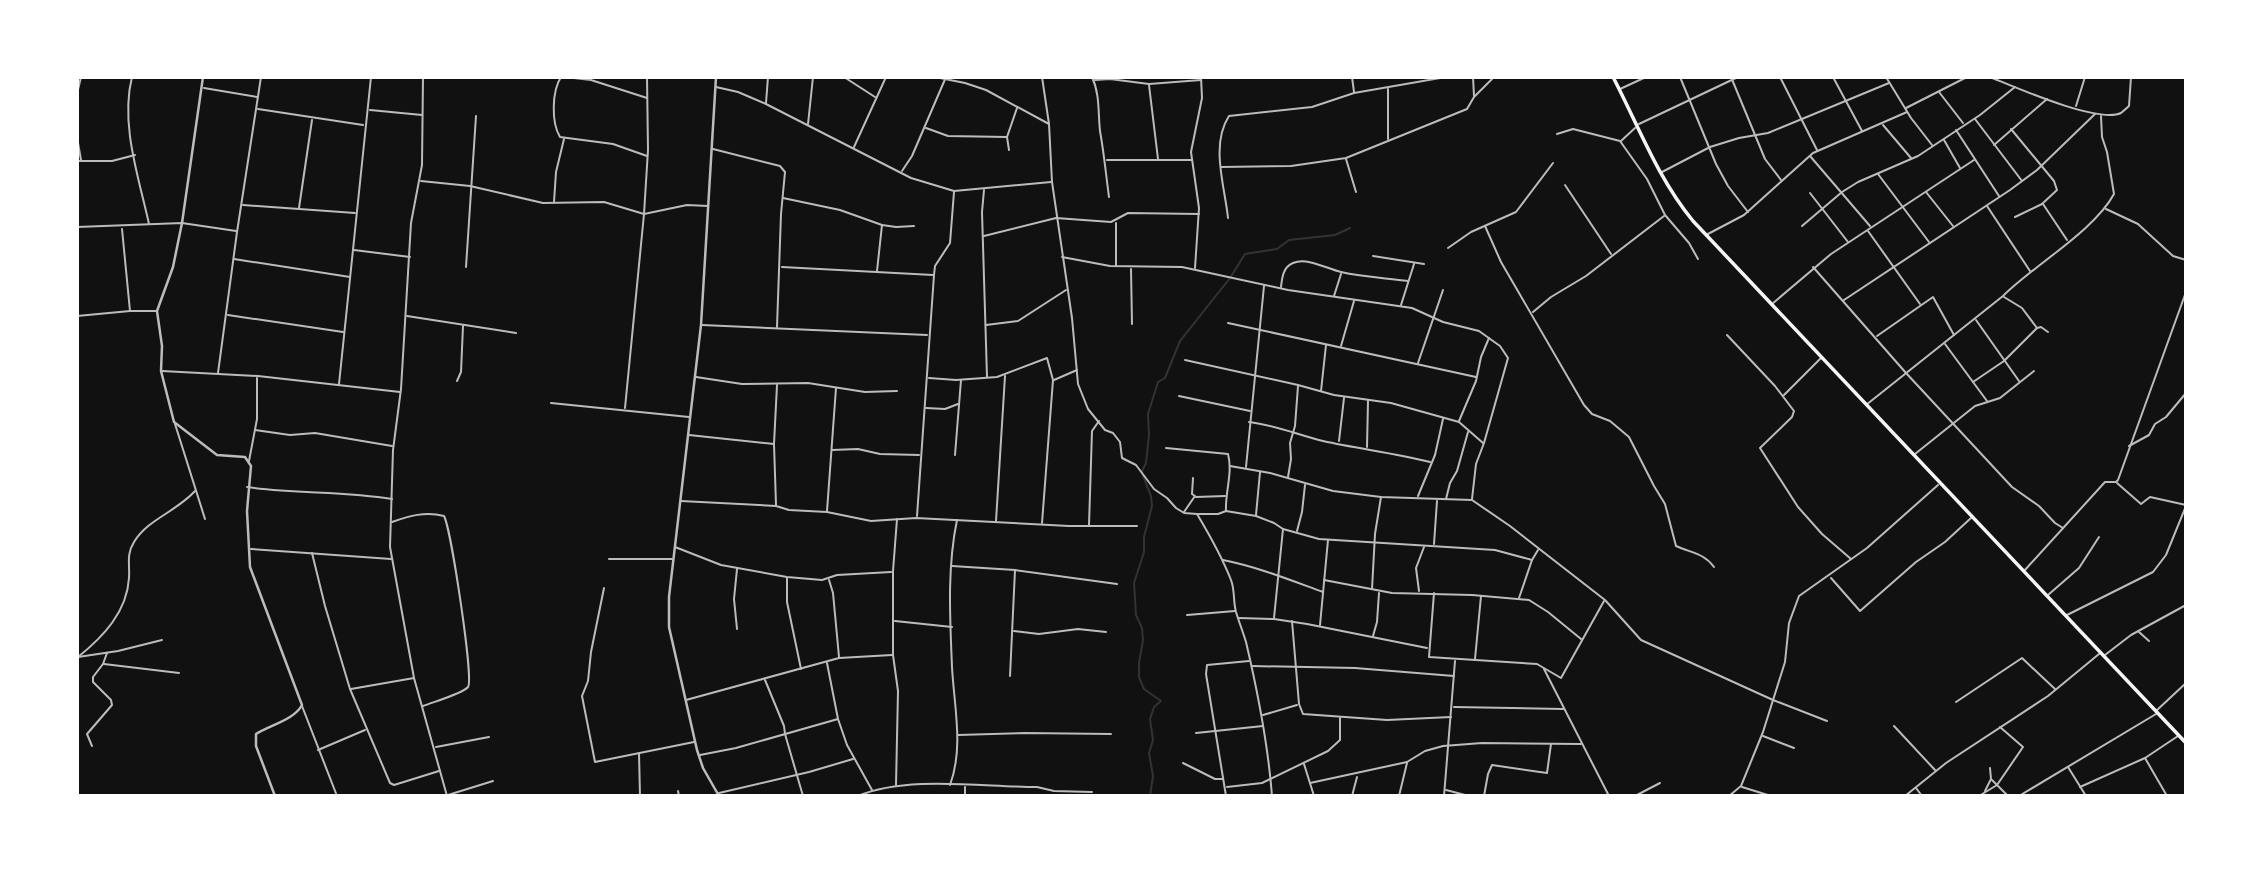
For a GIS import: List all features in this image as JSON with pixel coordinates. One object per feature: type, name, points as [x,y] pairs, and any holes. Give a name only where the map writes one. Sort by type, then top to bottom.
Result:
[{"type":"main road","points":[[1613,77],[1661,173],[1680,205],[1705,235],[2186,743]]},
{"type":"street","points":[[77,94],[81,77]]},
{"type":"street","points":[[132,77],[129,92],[130,132],[149,226]]},
{"type":"street","points":[[203,77],[182,223],[173,267],[157,311],[162,346],[161,371],[205,519]]},
{"type":"street","points":[[218,373],[261,77]]},
{"type":"street","points":[[339,384],[371,77]]},
{"type":"street","points":[[423,77],[420,181],[411,223],[407,316],[394,446],[391,559],[414,678],[447,796],[493,781]]},
{"type":"street","points":[[647,98],[591,80],[563,77],[556,94],[556,129],[560,137],[612,144],[648,156]]},
{"type":"street","points":[[625,408],[648,156],[647,77]]},
{"type":"street","points":[[716,77],[701,325],[674,547],[669,627],[699,755],[718,795],[853,759]]},
{"type":"street","points":[[766,104],[768,77]]},
{"type":"street","points":[[808,125],[813,77]]},
{"type":"street","points":[[844,77],[877,98]]},
{"type":"street","points":[[854,148],[887,77]]},
{"type":"street","points":[[935,77],[970,84],[1000,96],[1049,124]]},
{"type":"street","points":[[1042,77],[1049,124],[1056,218],[1078,384],[1088,409],[1105,430],[1113,433],[1120,442],[1122,458],[1136,465],[1154,489],[1184,513],[1217,514],[1226,511],[1255,516],[1308,537],[1495,550],[1532,560]]},
{"type":"street","points":[[1352,77],[1354,93]]},
{"type":"street","points":[[1228,218],[1220,166],[1222,137],[1229,116],[1312,107],[1354,93],[1421,79],[1446,77]]},
{"type":"street","points":[[1220,166],[1291,166],[1346,158],[1467,109],[1474,97],[1472,77]]},
{"type":"street","points":[[1474,97],[1494,77]]},
{"type":"street","points":[[1619,89],[1646,77]]},
{"type":"street","points":[[1680,77],[1716,164],[1728,186],[1748,212]]},
{"type":"street","points":[[1620,141],[1637,125],[1738,77]]},
{"type":"street","points":[[1780,77],[1818,150]]},
{"type":"street","points":[[1833,77],[1863,132]]},
{"type":"street","points":[[1886,77],[1907,112],[1933,146]]},
{"type":"street","points":[[1905,108],[1967,77]]},
{"type":"street","points":[[1990,77],[2047,100],[2101,116],[2121,113],[2129,106],[2131,77]]},
{"type":"street","points":[[2076,108],[2085,77]]},
{"type":"street","points":[[1109,197],[1093,78],[1149,84],[1201,78],[1202,98],[1192,142],[1199,214],[1195,269]]},
{"type":"street","points":[[901,172],[912,156],[946,79]]},
{"type":"street","points":[[1732,79],[1765,159],[1782,181]]},
{"type":"street","points":[[1661,173],[1710,147],[1739,138],[1757,136],[1889,83]]},
{"type":"street","points":[[1149,84],[1158,160]]},
{"type":"street","points":[[715,87],[738,92],[766,104],[922,182],[954,191],[1052,182]]},
{"type":"street","points":[[1802,226],[1842,192],[1933,146],[2015,87]]},
{"type":"street","points":[[203,88],[258,97]]},
{"type":"street","points":[[1388,88],[1388,140]]},
{"type":"street","points":[[1938,91],[1964,125]]},
{"type":"street","points":[[1993,146],[2047,100]]},
{"type":"street","points":[[1009,150],[1007,137],[1018,107]]},
{"type":"street","points":[[257,109],[365,125]]},
{"type":"street","points":[[369,110],[422,115]]},
{"type":"street","points":[[1705,235],[1748,212],[1818,150],[1907,112]]},
{"type":"street","points":[[1843,300],[2022,181],[2095,114]]},
{"type":"street","points":[[466,267],[476,116]]},
{"type":"street","points":[[1866,406],[2003,296],[2105,208],[2114,194],[2102,137],[2101,116]]},
{"type":"street","points":[[299,209],[312,119]]},
{"type":"street","points":[[1974,119],[2022,181]]},
{"type":"street","points":[[1882,124],[1911,159]]},
{"type":"street","points":[[925,128],[957,137],[1007,137]]},
{"type":"street","points":[[1557,134],[1580,130],[1620,141],[1641,168],[1665,215],[1698,258]]},
{"type":"street","points":[[1956,130],[2000,197]]},
{"type":"street","points":[[2011,130],[2042,164],[2057,190],[2042,204],[2015,217]]},
{"type":"street","points":[[77,137],[79,161],[112,161],[135,155]]},
{"type":"street","points":[[554,204],[556,172],[563,139],[569,138]]},
{"type":"street","points":[[1944,139],[1960,168]]},
{"type":"street","points":[[711,149],[784,168],[778,327]]},
{"type":"street","points":[[1810,155],[1871,226]]},
{"type":"street","points":[[1346,158],[1356,191]]},
{"type":"street","points":[[1106,160],[1192,160]]},
{"type":"street","points":[[1772,305],[1814,267],[1871,226],[1974,160]]},
{"type":"street","points":[[1448,248],[1485,226],[1516,212],[1553,163]]},
{"type":"street","points":[[1878,174],[1930,243]]},
{"type":"street","points":[[420,181],[470,186],[554,204],[604,202],[644,214],[687,205],[708,206]]},
{"type":"street","points":[[1564,185],[1611,255]]},
{"type":"street","points":[[984,188],[982,212],[985,236],[987,378]]},
{"type":"street","points":[[916,517],[935,266],[950,243],[954,191]]},
{"type":"street","points":[[1925,191],[1953,227]]},
{"type":"street","points":[[1810,192],[1849,243]]},
{"type":"street","points":[[782,198],[840,211],[882,225],[915,226]]},
{"type":"street","points":[[2042,204],[2068,241]]},
{"type":"street","points":[[242,205],[355,213]]},
{"type":"street","points":[[1987,205],[2030,271]]},
{"type":"street","points":[[2105,208],[2138,224],[2173,256],[2186,260]]},
{"type":"street","points":[[985,236],[1056,218],[1068,221],[1115,221],[1128,212],[1199,214]]},
{"type":"street","points":[[1532,313],[1551,297],[1586,276],[1665,215]]},
{"type":"street","points":[[1115,221],[1116,267]]},
{"type":"street","points":[[77,227],[182,223],[237,232]]},
{"type":"street","points":[[877,272],[882,225]]},
{"type":"street","points":[[1485,226],[1525,306],[1532,313],[1588,411],[1610,421],[1629,437],[1665,503],[1676,546],[1699,553],[1709,559],[1714,567]]},
{"type":"street","points":[[122,227],[130,311]]},
{"type":"street","points":[[1867,231],[1920,304]]},
{"type":"street","points":[[353,250],[410,257]]},
{"type":"street","points":[[1373,256],[1424,264]]},
{"type":"street","points":[[1061,257],[1116,267],[1176,266],[1195,269],[1264,285],[1421,310],[1443,322],[1479,331],[1500,346],[1508,358],[1476,464],[1472,500]]},
{"type":"street","points":[[233,259],[350,277]]},
{"type":"street","points":[[1401,306],[1415,262]]},
{"type":"street","points":[[1281,288],[1285,270],[1292,263],[1317,264],[1341,272],[1408,281]]},
{"type":"street","points":[[781,267],[934,275]]},
{"type":"street","points":[[1814,267],[1906,373],[2012,487],[2039,506],[2063,528]]},
{"type":"street","points":[[1131,268],[1132,324]]},
{"type":"street","points":[[1334,296],[1341,272]]},
{"type":"street","points":[[1246,467],[1264,285]]},
{"type":"street","points":[[985,325],[1018,321],[1067,289]]},
{"type":"street","points":[[1417,364],[1443,290]]},
{"type":"street","points":[[2116,482],[2186,292]]},
{"type":"street","points":[[2003,296],[2022,308],[2037,328]]},
{"type":"street","points":[[1876,337],[1933,297],[1954,335]]},
{"type":"street","points":[[1340,346],[1354,300]]},
{"type":"street","points":[[77,316],[157,311]]},
{"type":"street","points":[[227,315],[343,332]]},
{"type":"street","points":[[407,316],[516,333]]},
{"type":"street","points":[[1975,319],[2020,382]]},
{"type":"street","points":[[1228,323],[1476,377]]},
{"type":"street","points":[[457,381],[463,325]]},
{"type":"street","points":[[701,325],[929,335]]},
{"type":"street","points":[[1973,382],[2004,361],[2037,328],[2041,327],[2048,332]]},
{"type":"street","points":[[1727,335],[1783,395],[1794,411],[1792,417],[1760,448],[1798,507],[1822,534],[1852,559]]},
{"type":"street","points":[[1459,422],[1489,338]]},
{"type":"street","points":[[1944,343],[1988,403]]},
{"type":"street","points":[[1321,393],[1326,345]]},
{"type":"street","points":[[927,378],[987,378],[1005,375],[1047,358],[1053,380],[1042,524]]},
{"type":"street","points":[[1783,395],[1821,358]]},
{"type":"street","points":[[1185,360],[1298,385],[1321,393],[1391,403],[1443,417],[1459,422],[1484,443]]},
{"type":"street","points":[[1053,380],[1077,370]]},
{"type":"street","points":[[161,371],[257,376],[401,392]]},
{"type":"street","points":[[1914,455],[1975,407],[2012,390],[2034,371]]},
{"type":"street","points":[[996,522],[1005,375]]},
{"type":"street","points":[[257,376],[255,430],[247,487],[250,567],[337,796]]},
{"type":"street","points":[[695,377],[742,384],[808,383],[866,392],[897,391]]},
{"type":"street","points":[[955,455],[961,380]]},
{"type":"street","points":[[776,506],[774,444],[777,384]]},
{"type":"street","points":[[1288,478],[1298,385]]},
{"type":"street","points":[[827,512],[836,386]]},
{"type":"street","points":[[2129,446],[2149,435],[2155,424],[2166,416],[2186,393]]},
{"type":"street","points":[[1179,397],[1250,411]]},
{"type":"street","points":[[1339,443],[1344,397]]},
{"type":"street","points":[[1367,448],[1368,401]]},
{"type":"street","points":[[551,403],[625,408],[691,417]]},
{"type":"street","points":[[925,408],[945,409],[959,404]]},
{"type":"street","points":[[1418,497],[1435,455],[1443,417]]},
{"type":"street","points":[[1088,526],[1092,431],[1100,421]]},
{"type":"street","points":[[174,422],[217,455],[245,457],[250,461]]},
{"type":"street","points":[[1249,422],[1430,462]]},
{"type":"street","points":[[255,430],[290,435],[316,433],[394,446]]},
{"type":"street","points":[[1446,500],[1468,432]]},
{"type":"street","points":[[688,434],[774,444]]},
{"type":"street","points":[[1166,448],[1228,454],[1230,466],[1225,496],[1226,511]]},
{"type":"street","points":[[831,450],[858,449],[880,454],[919,454]]},
{"type":"street","points":[[1230,466],[1246,467],[1333,491],[1381,497],[1472,500],[1605,600],[1641,640],[1773,700],[1827,721]]},
{"type":"street","points":[[1255,516],[1260,472]]},
{"type":"street","points":[[1193,478],[1192,494],[1195,496]]},
{"type":"street","points":[[2023,572],[2105,482],[2116,482],[2141,504],[2150,497],[2186,505],[2166,555],[2153,572],[2067,616]]},
{"type":"street","points":[[1729,796],[1741,786],[1762,736],[1785,662],[1790,623],[1796,603],[1808,587],[1829,576],[1876,541],[1940,483]]},
{"type":"street","points":[[1297,532],[1305,484]]},
{"type":"street","points":[[247,487],[283,492],[355,493],[392,499]]},
{"type":"street","points":[[77,657],[93,646],[120,615],[128,588],[127,554],[133,543],[148,525],[168,515],[195,491]]},
{"type":"street","points":[[1184,513],[1195,496]]},
{"type":"street","points":[[1195,496],[1225,496]]},
{"type":"street","points":[[1372,590],[1374,543],[1381,497]]},
{"type":"street","points":[[1434,545],[1437,500]]},
{"type":"street","points":[[680,501],[776,506],[871,521],[916,517],[1137,526]]},
{"type":"street","points":[[391,522],[416,514],[433,513],[444,516],[452,550],[471,681],[466,689],[422,707]]},
{"type":"street","points":[[1197,514],[1203,520],[1203,527],[1233,583],[1236,611],[1262,716],[1272,796]]},
{"type":"street","points":[[896,785],[898,691],[893,655],[893,571],[897,517]]},
{"type":"street","points":[[1829,576],[1860,611],[1916,562],[1945,542],[1971,517]]},
{"type":"street","points":[[950,785],[955,771],[957,735],[949,579],[957,520]]},
{"type":"street","points":[[1274,619],[1283,529]]},
{"type":"street","points":[[2047,596],[2079,568],[2099,537]]},
{"type":"street","points":[[1320,626],[1328,539]]},
{"type":"street","points":[[1419,593],[1416,568],[1425,546]]},
{"type":"street","points":[[674,547],[704,560],[737,569],[787,577],[829,579],[837,575],[893,571]]},
{"type":"street","points":[[250,549],[391,559]]},
{"type":"street","points":[[1519,598],[1532,560],[1539,549]]},
{"type":"street","points":[[312,553],[350,690],[392,784],[440,771]]},
{"type":"street","points":[[609,559],[673,560]]},
{"type":"street","points":[[1222,560],[1277,573],[1300,585],[1323,592]]},
{"type":"street","points":[[951,566],[1014,570],[1117,584]]},
{"type":"street","points":[[737,569],[734,599],[737,629]]},
{"type":"street","points":[[1010,676],[1014,570]]},
{"type":"street","points":[[787,577],[787,603],[801,670]]},
{"type":"street","points":[[829,579],[833,593],[839,659]]},
{"type":"street","points":[[1324,580],[1379,591],[1529,600],[1581,639]]},
{"type":"street","points":[[604,589],[588,681],[582,696],[595,762],[696,742]]},
{"type":"street","points":[[1373,637],[1379,591]]},
{"type":"street","points":[[1434,593],[1429,657],[1542,666],[1560,678],[1605,600]]},
{"type":"street","points":[[1475,660],[1481,596]]},
{"type":"street","points":[[1905,796],[1936,771],[2102,654],[2186,605]]},
{"type":"street","points":[[1188,615],[1236,611]]},
{"type":"street","points":[[1238,618],[1292,621],[1429,649]]},
{"type":"street","points":[[894,621],[951,627]]},
{"type":"street","points":[[1292,621],[1299,704],[1303,714],[1396,720],[1451,718]]},
{"type":"street","points":[[1013,631],[1039,634],[1078,629],[1106,632]]},
{"type":"street","points":[[2139,632],[2149,641]]},
{"type":"street","points":[[77,657],[162,640]]},
{"type":"street","points":[[92,746],[87,734],[113,705],[93,682],[107,653]]},
{"type":"street","points":[[686,699],[839,659],[893,655]]},
{"type":"street","points":[[1956,702],[2022,658],[2055,689]]},
{"type":"street","points":[[1226,796],[1206,674],[1207,665],[1250,660]]},
{"type":"street","points":[[1444,796],[1455,660]]},
{"type":"street","points":[[827,662],[838,719],[853,759],[872,790]]},
{"type":"street","points":[[103,664],[179,673]]},
{"type":"street","points":[[1251,666],[1296,665],[1307,668],[1355,668],[1454,676]]},
{"type":"street","points":[[1542,666],[1609,796]]},
{"type":"street","points":[[350,690],[414,678]]},
{"type":"street","points":[[764,679],[782,719],[803,796]]},
{"type":"street","points":[[2022,795],[2157,713],[2186,683]]},
{"type":"street","points":[[1262,716],[1299,704]]},
{"type":"street","points":[[275,796],[256,746],[256,734],[294,714],[302,705]]},
{"type":"street","points":[[1452,707],[1564,709]]},
{"type":"street","points":[[1226,787],[1262,783],[1328,751],[1340,740],[1340,718]]},
{"type":"street","points":[[699,755],[736,748],[838,719]]},
{"type":"street","points":[[1196,733],[1263,726]]},
{"type":"street","points":[[1894,726],[1936,771]]},
{"type":"street","points":[[1979,796],[1997,785],[2023,747],[2000,727]]},
{"type":"street","points":[[318,750],[366,730]]},
{"type":"street","points":[[957,735],[1111,734]]},
{"type":"street","points":[[1762,736],[1794,748]]},
{"type":"street","points":[[2080,787],[2145,758],[2178,736]]},
{"type":"street","points":[[435,748],[489,737]]},
{"type":"street","points":[[1310,783],[1358,775],[1407,762],[1435,747],[1482,743],[1581,744]]},
{"type":"street","points":[[1483,796],[1492,765],[1546,773],[1551,744]]},
{"type":"street","points":[[639,752],[640,796]]},
{"type":"street","points":[[2145,758],[2167,796]]},
{"type":"street","points":[[1399,796],[1407,762]]},
{"type":"street","points":[[1183,763],[1215,779],[1224,779]]},
{"type":"street","points":[[1303,763],[1314,796]]},
{"type":"street","points":[[2068,766],[2086,796]]},
{"type":"street","points":[[1984,792],[1991,779],[1990,768]]},
{"type":"street","points":[[1352,796],[1358,775]]},
{"type":"street","points":[[1991,779],[2008,796]]},
{"type":"street","points":[[1635,796],[1660,783]]},
{"type":"street","points":[[859,796],[896,785],[1037,787],[1092,792]]},
{"type":"street","points":[[965,786],[965,796]]},
{"type":"street","points":[[1741,786],[1771,796]]},
{"type":"street","points":[[1915,788],[1922,796]]},
{"type":"street","points":[[1445,790],[1469,796]]},
{"type":"street","points":[[678,791],[679,796]]},
{"type":"waterway","points":[[1142,471],[1146,463],[1149,435],[1148,414],[1158,382],[1165,378],[1180,341],[1230,278],[1245,254],[1277,249],[1289,240],[1335,235],[1350,228]]},
{"type":"waterway","points":[[1143,476],[1152,506],[1144,537],[1144,552],[1134,583],[1136,615],[1142,628],[1143,640],[1139,677],[1144,689],[1161,701],[1154,707],[1150,719],[1153,740],[1149,753],[1153,776],[1150,796]]}]
